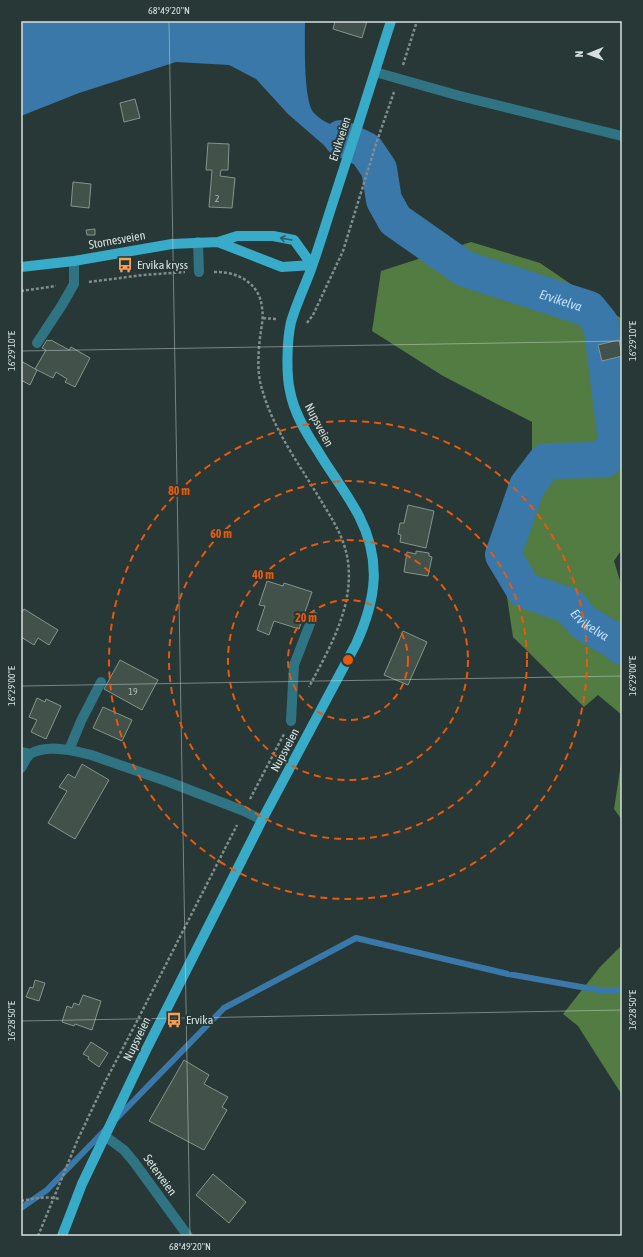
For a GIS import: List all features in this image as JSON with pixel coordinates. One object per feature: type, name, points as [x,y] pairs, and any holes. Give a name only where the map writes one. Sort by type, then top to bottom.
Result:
[{"type":"main road","name":"Ervikveien","points":[[312,265],[391,21]]},
{"type":"main road","name":"Stornesveien","points":[[21,267],[74,261],[172,244],[218,242],[238,236],[274,236],[294,240],[312,265]]},
{"type":"main road","name":"Stornesveien","points":[[218,242],[282,267],[312,265]]},
{"type":"main road","name":"Nupsveien","points":[[62,1236],[74,1203],[146,1050],[262,820],[356,644],[364,626],[373,593],[374,583],[372,553],[359,517],[343,489],[309,437],[299,418],[290,391],[287,371],[291,323],[312,265]]},
{"type":"street","points":[[375,72],[460,96],[622,136]]},
{"type":"street","points":[[198,242],[199,272]]},
{"type":"street","points":[[37,343],[74,284],[74,261]]},
{"type":"street","points":[[291,721],[294,665],[313,616]]},
{"type":"street","points":[[70,750],[81,721],[101,682]]},
{"type":"street","points":[[21,768],[26,759],[26,753],[36,750],[70,750],[91,754],[244,811],[262,820]]},
{"type":"street","name":"Seterveien","points":[[105,1136],[124,1150],[134,1162],[188,1236]]},
{"type":"path","points":[[303,326],[313,315],[343,251],[381,129]]},
{"type":"path","points":[[21,291],[142,275],[199,272],[232,273],[245,278],[256,290],[262,306],[263,318],[260,339],[259,375],[261,388],[268,410],[280,433],[338,527],[346,548],[348,563],[348,582],[345,607],[330,646],[306,694]]},
{"type":"path","points":[[38,1236],[78,1139],[113,1066],[291,721]]},
{"type":"path","points":[[21,1201],[36,1197],[53,1198],[74,1203]]},
{"type":"green space","points":[[471,242],[540,263],[622,319],[622,549],[614,561],[622,587],[622,715],[598,695],[584,707],[513,637],[504,577],[532,487],[532,422],[443,376],[372,331],[381,271]]},
{"type":"green space","points":[[622,757],[622,820],[614,809]]},
{"type":"green space","points":[[622,945],[622,1095],[578,1026],[563,1014],[600,967]]},
{"type":"water","points":[[21,21],[305,21],[305,70],[310,107],[321,119],[344,129],[338,147],[326,147],[288,114],[256,79],[229,65],[176,62],[79,93],[21,116]]},
{"type":"building","points":[[335,21],[367,21],[362,38],[333,29]]},
{"type":"building","points":[[135,99],[140,118],[124,122],[120,103]]},
{"type":"building","points":[[208,143],[229,144],[228,170],[221,170],[220,176],[235,178],[232,208],[209,207],[212,170],[206,170]]},
{"type":"building","points":[[73,182],[91,184],[89,208],[71,206]]},
{"type":"building","points":[[95,229],[95,235],[87,235],[86,230]]},
{"type":"building","points":[[47,340],[51,340],[69,350],[71,347],[90,358],[75,387],[65,382],[67,379],[56,372],[53,378],[35,369],[46,350],[42,348]]},
{"type":"building","points":[[619,340],[622,356],[602,361],[598,345]]},
{"type":"building","points":[[21,361],[37,370],[30,385],[21,380]]},
{"type":"building","points":[[408,505],[434,511],[426,548],[400,542],[401,535],[398,534],[400,523],[404,523]]},
{"type":"building","points":[[416,551],[429,553],[429,556],[432,557],[428,576],[404,572],[407,552],[416,554]]},
{"type":"building","points":[[267,581],[283,586],[284,583],[312,592],[299,629],[274,621],[269,635],[257,630],[265,606],[259,605]]},
{"type":"building","points":[[24,609],[58,630],[49,645],[38,638],[34,645],[21,637],[21,614]]},
{"type":"building","points":[[403,631],[427,642],[408,685],[384,675]]},
{"type":"building","points":[[120,660],[158,680],[142,710],[104,689]]},
{"type":"building","points":[[37,698],[45,702],[46,699],[61,706],[46,739],[31,732],[37,720],[29,717]]},
{"type":"building","points":[[103,707],[132,720],[122,741],[93,728]]},
{"type":"building","points":[[82,764],[109,780],[75,839],[48,823],[67,791],[59,787],[68,774],[75,778]]},
{"type":"building","points":[[35,980],[45,983],[39,1001],[26,997],[30,987],[33,988]]},
{"type":"building","points":[[83,995],[101,1001],[92,1030],[75,1024],[74,1026],[62,1022],[67,1006],[72,1008],[74,1003],[79,1005]]},
{"type":"building","points":[[91,1042],[108,1053],[99,1067],[88,1059],[89,1057],[83,1054]]},
{"type":"building","points":[[184,1060],[209,1075],[204,1084],[228,1097],[222,1107],[227,1110],[204,1150],[149,1121]]},
{"type":"building","points":[[213,1174],[246,1202],[229,1223],[196,1195]]},
{"type":"waterway","name":"Ervikelva","points":[[341,138],[366,150],[379,169],[384,200],[395,220],[465,269],[589,309],[601,324],[616,441],[604,460],[546,461],[527,486],[503,555],[524,590],[570,606],[583,622],[620,644],[622,647]]},
{"type":"waterway","points":[[116,1119],[224,1008],[356,938],[508,974],[598,990],[622,990]]},
{"type":"waterway","points":[[21,1208],[47,1190],[105,1130]]},
{"type":"place","name":"Ervika kryss","points":[[125,265]]},
{"type":"place","name":"Ervika","points":[[174,1020]]}]
